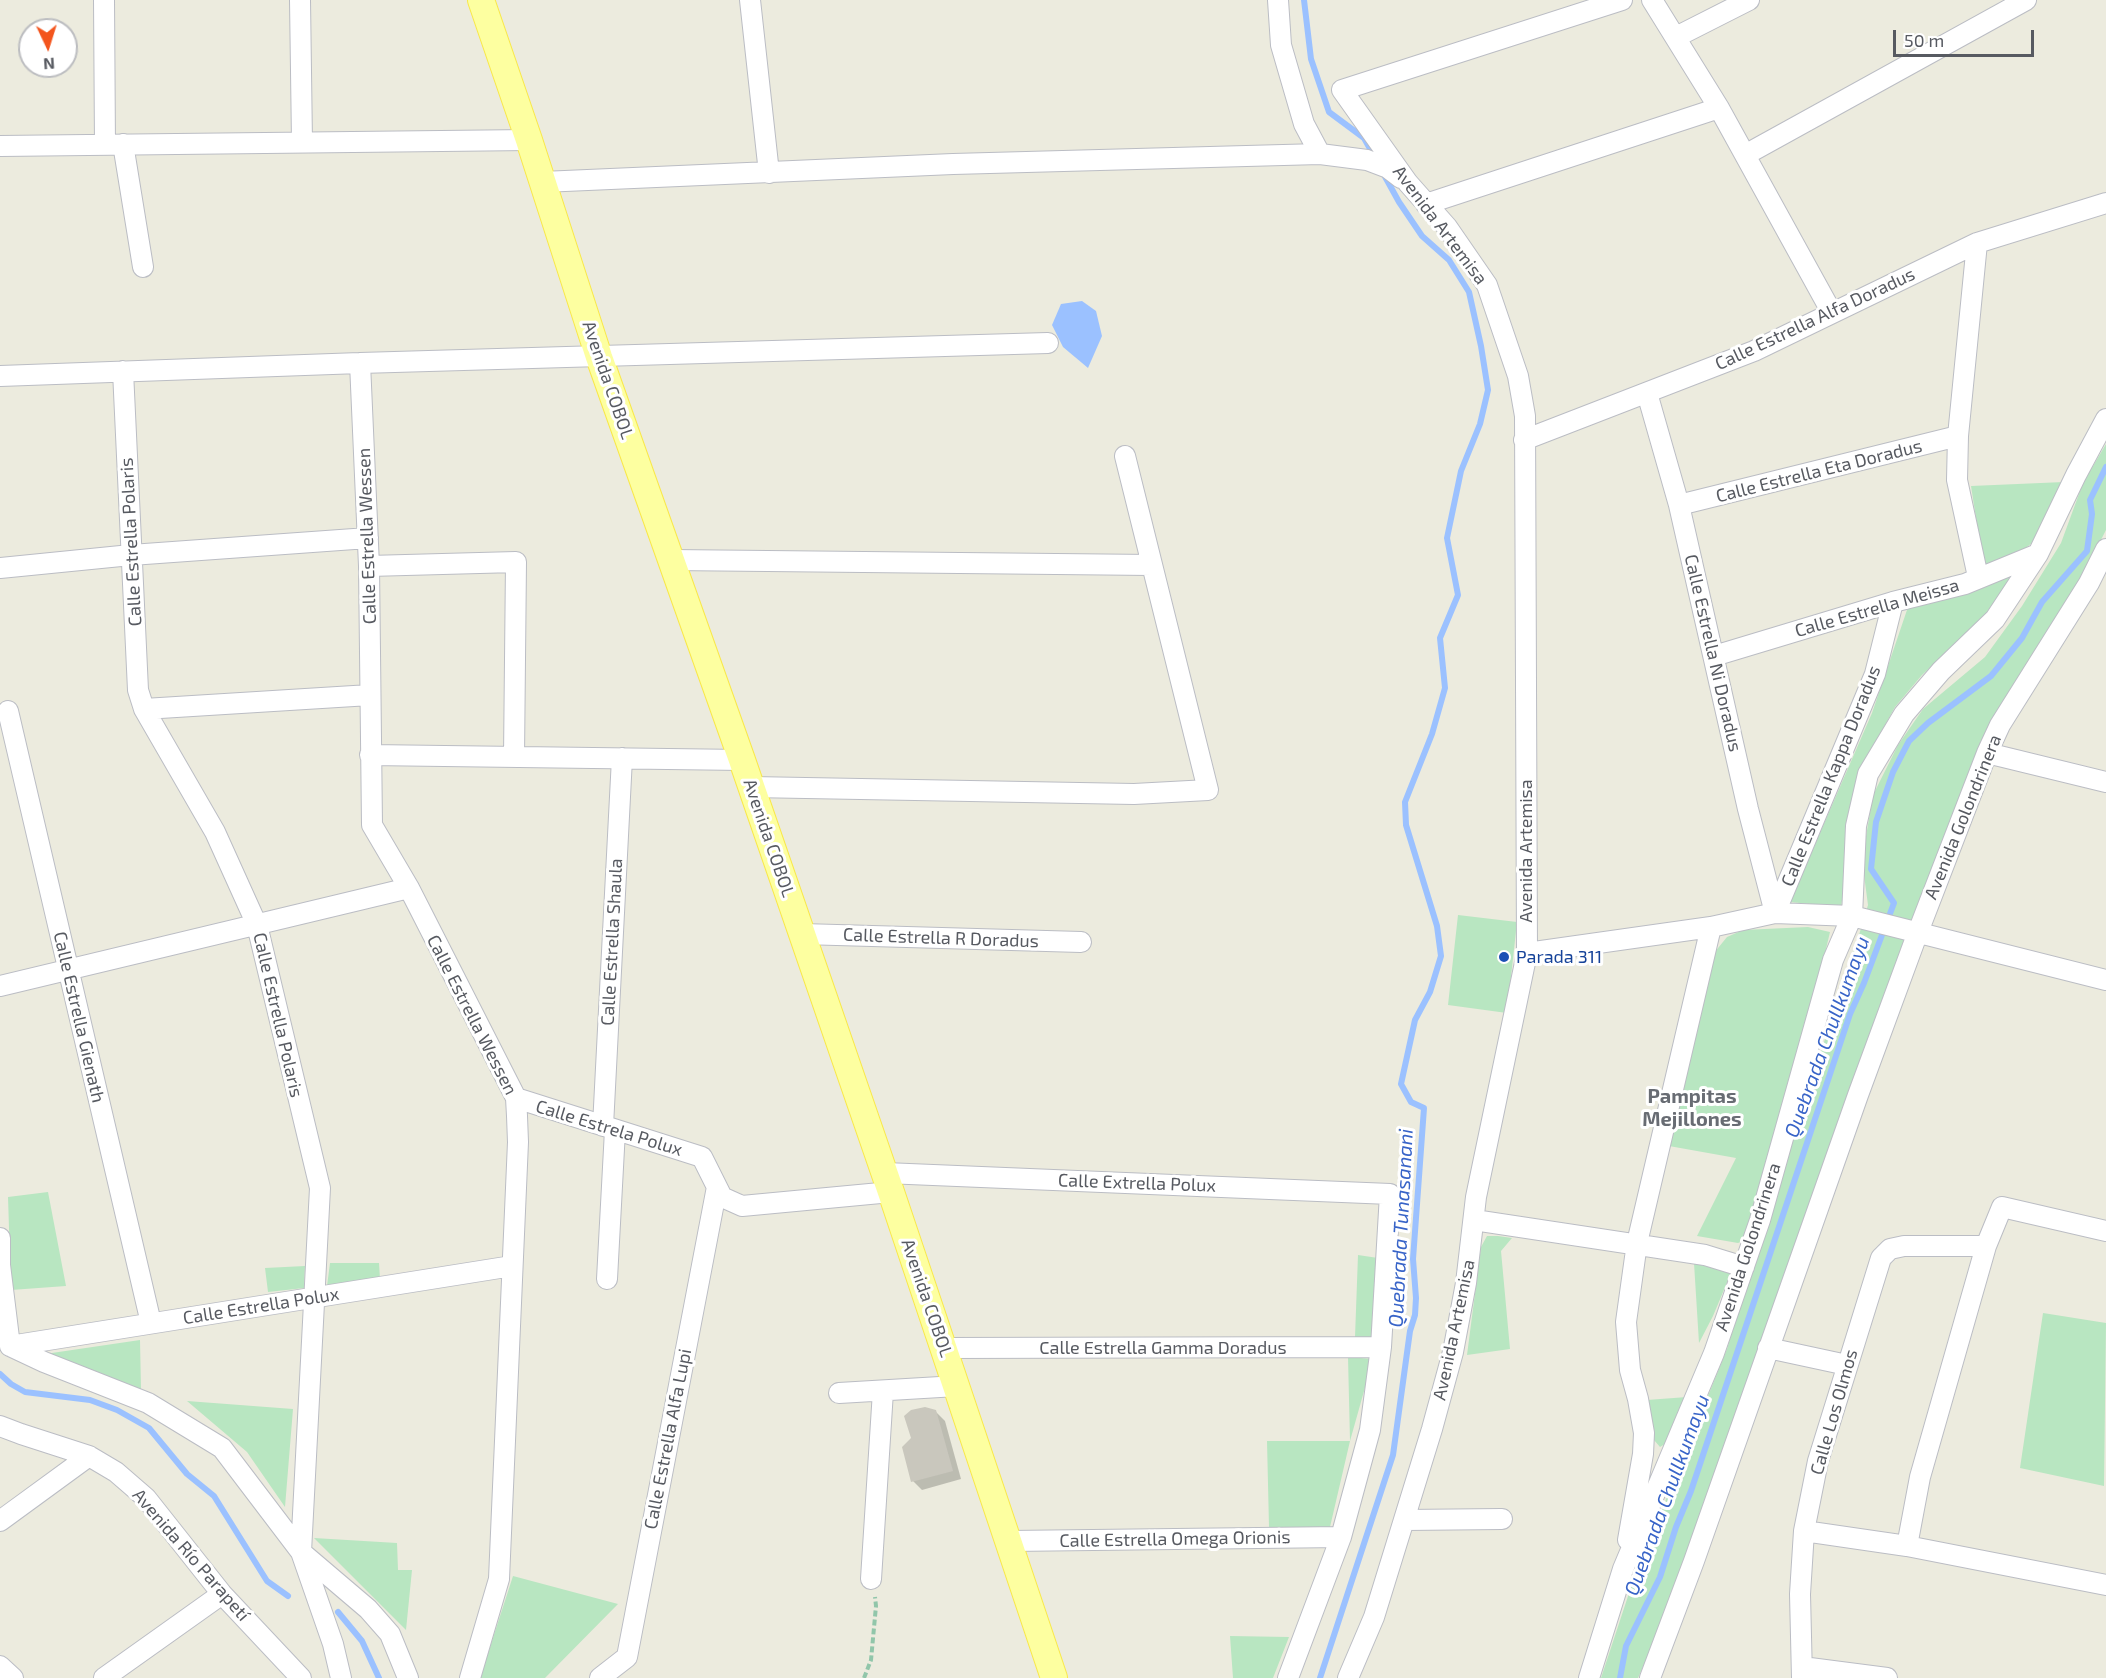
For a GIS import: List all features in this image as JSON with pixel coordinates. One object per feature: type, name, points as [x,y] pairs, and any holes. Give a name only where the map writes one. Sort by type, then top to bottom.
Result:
[{"type":"main road","name":"Avenida COBOL","points":[[480,0],[529,140],[599,357],[752,788],[945,1348],[1054,1678]]},
{"type":"street","points":[[104,0],[114,145],[143,267]]},
{"type":"street","points":[[300,0],[302,142]]},
{"type":"street","points":[[750,0],[769,173]]},
{"type":"street","points":[[1278,0],[1281,45],[1304,124],[1320,154]]},
{"type":"street","name":"Avenida Artemisa","points":[[1348,1678],[1374,1617],[1454,1352],[1466,1283],[1476,1197],[1527,953],[1525,416],[1518,376],[1487,285],[1447,227],[1408,183],[1342,90],[1622,0]]},
{"type":"street","points":[[1652,0],[1719,108],[1832,313]]},
{"type":"street","points":[[1676,38],[1749,0]]},
{"type":"street","points":[[1745,155],[2026,0]]},
{"type":"street","points":[[1426,204],[1719,108]]},
{"type":"street","points":[[0,146],[529,140]]},
{"type":"street","points":[[542,182],[953,164],[1320,154],[1367,160],[1388,168],[1408,183]]},
{"type":"street","name":"Calle Estrella Alfa Doradus","points":[[1524,440],[1754,351],[1977,243],[2106,203]]},
{"type":"street","points":[[1977,243],[1958,436],[1957,480],[1978,577]]},
{"type":"street","points":[[0,376],[1048,343]]},
{"type":"street","name":"Calle Estrella Wessen","points":[[360,363],[369,566],[372,825],[409,888],[516,1098],[518,1142],[499,1579],[470,1678]]},
{"type":"street","name":"Calle Estrella Polaris","points":[[123,371],[138,690],[144,709],[215,832],[257,925],[320,1188],[301,1552],[333,1644],[341,1678]]},
{"type":"street","name":"Calle Estrella Ni Doradus","points":[[1647,393],[1679,505],[1748,809],[1775,913]]},
{"type":"street","name":"Avenida Golondrinera","points":[[1623,1569],[1714,1353],[1763,1208],[1833,960],[1852,916],[1856,826],[1868,774],[1904,714],[1941,671],[1995,620],[2038,554],[2106,419]]},
{"type":"street","name":"Calle Estrella Eta Doradus","points":[[1679,505],[1958,436]]},
{"type":"street","points":[[752,788],[1134,794],[1208,790],[1125,456]]},
{"type":"street","points":[[0,568],[131,555],[368,538]]},
{"type":"street","name":"Avenida Golondrinera","points":[[1650,1678],[1694,1562],[1768,1348],[1918,932],[1987,753],[2000,724],[2097,585],[2106,549]]},
{"type":"street","name":"Calle Estrella Meissa","points":[[1714,656],[1893,602],[1965,584],[2038,554]]},
{"type":"street","points":[[671,560],[1152,565]]},
{"type":"street","points":[[369,566],[516,562],[514,757]]},
{"type":"street","name":"Calle Estrella Kappa Doradus","points":[[1775,913],[1875,674],[1893,602]]},
{"type":"street","points":[[144,709],[370,695]]},
{"type":"street","name":"Calle Estrella Gienath","points":[[8,711],[151,1323]]},
{"type":"street","points":[[1987,753],[2106,782]]},
{"type":"street","points":[[370,755],[742,760]]},
{"type":"street","name":"Calle Estrella Shaula","points":[[607,1279],[609,1128],[622,758]]},
{"type":"street","points":[[0,986],[409,888]]},
{"type":"street","points":[[1527,953],[1712,927],[1775,913],[1852,916],[2106,980]]},
{"type":"street","points":[[1589,1678],[1623,1569],[1642,1454],[1644,1433],[1630,1370],[1626,1322],[1637,1244],[1712,927]]},
{"type":"street","name":"Calle Estrella R Doradus","points":[[802,934],[1081,942]]},
{"type":"street","name":"Calle Estrela Polux","points":[[516,1098],[702,1157],[722,1197],[742,1206],[888,1183]]},
{"type":"street","name":"Calle Extrella Polux","points":[[888,1183],[1390,1194],[1381,1347]]},
{"type":"street","name":"Calle Estrella Alfa Lupi","points":[[600,1678],[627,1657],[717,1187]]},
{"type":"street","points":[[1907,1546],[1920,1477],[1986,1246],[2002,1207],[2106,1231]]},
{"type":"street","points":[[1474,1220],[1705,1255],[1744,1267]]},
{"type":"street","points":[[0,1238],[0,1265],[10,1346],[44,1362],[148,1403],[222,1448],[301,1552],[368,1609],[390,1634],[408,1678]]},
{"type":"street","name":"Calle Los Olmos","points":[[1802,1672],[1800,1594],[1804,1531],[1818,1461],[1881,1258],[1890,1249],[1904,1246],[1986,1246]]},
{"type":"street","name":"Calle Estrella Polux","points":[[10,1346],[512,1266]]},
{"type":"street","points":[[1288,1678],[1341,1537],[1370,1430],[1381,1347]]},
{"type":"street","name":"Calle Estrella Gamma Doradus","points":[[945,1348],[1381,1347]]},
{"type":"street","points":[[1768,1348],[1847,1365]]},
{"type":"street","points":[[838,1393],[957,1386]]},
{"type":"street","points":[[871,1579],[883,1391]]},
{"type":"street","name":"Avenida Río Parapetí","points":[[0,1426],[88,1456],[116,1472],[146,1498],[222,1594],[301,1678]]},
{"type":"street","points":[[0,1521],[88,1456]]},
{"type":"street","points":[[1405,1520],[1502,1519]]},
{"type":"street","points":[[1804,1531],[1907,1546],[2106,1585]]},
{"type":"street","name":"Calle Estrella Omega Orionis","points":[[1010,1541],[1341,1537]]},
{"type":"street","points":[[104,1678],[222,1594]]},
{"type":"street","points":[[0,1666],[13,1678]]},
{"type":"street","points":[[1802,1672],[1887,1678]]},
{"type":"path","points":[[864,1678],[871,1660],[876,1605],[871,1579]]},
{"type":"green space","points":[[2106,444],[2106,530],[2078,585],[1990,722],[1901,952],[1673,1599],[1638,1678],[1601,1678],[1633,1581],[1727,1349],[1760,1238],[1859,935],[1868,905],[1862,860],[1873,795],[1898,745],[1923,709],[1985,657],[2022,606],[2061,543],[2083,483]]},
{"type":"green space","points":[[2064,482],[2033,542],[2016,556],[1984,569],[1971,486]]},
{"type":"green space","points":[[2012,575],[1980,621],[1922,675],[1895,707],[1862,767],[1841,907],[1790,902],[1872,713],[1908,607]]},
{"type":"green space","points":[[1458,915],[1517,922],[1507,1013],[1448,1005]]},
{"type":"green space","points":[[1808,927],[1830,932],[1807,1030],[1745,1240],[1738,1243],[1697,1236],[1736,1158],[1669,1146],[1714,953],[1727,937],[1743,930]]},
{"type":"green space","points":[[48,1192],[66,1286],[11,1290],[8,1197]]},
{"type":"green space","points":[[1487,1236],[1512,1238],[1501,1251],[1510,1349],[1467,1355],[1481,1247]]},
{"type":"green space","points":[[1358,1255],[1378,1258],[1371,1339],[1355,1337]]},
{"type":"green space","points":[[330,1263],[379,1263],[380,1279],[327,1286]]},
{"type":"green space","points":[[1694,1263],[1731,1273],[1699,1343]]},
{"type":"green space","points":[[305,1266],[304,1288],[268,1292],[265,1268]]},
{"type":"green space","points":[[2043,1313],[2106,1323],[2104,1486],[2020,1468]]},
{"type":"green space","points":[[140,1340],[141,1390],[45,1354]]},
{"type":"green space","points":[[1348,1357],[1373,1359],[1350,1441]]},
{"type":"green space","points":[[1687,1397],[1668,1442],[1660,1447],[1654,1440],[1647,1400]]},
{"type":"green space","points":[[187,1401],[293,1409],[285,1507],[247,1452]]},
{"type":"green space","points":[[1267,1441],[1350,1441],[1330,1527],[1269,1527]]},
{"type":"green space","points":[[314,1538],[397,1543],[398,1570],[412,1570],[406,1630]]},
{"type":"green space","points":[[513,1576],[618,1604],[545,1678],[480,1678]]},
{"type":"green space","points":[[1230,1636],[1289,1637],[1273,1678],[1233,1678]]},
{"type":"water","points":[[1082,301],[1096,311],[1102,336],[1088,368],[1063,347],[1052,325],[1061,304]]},
{"type":"building","points":[[925,1407],[936,1410],[953,1471],[911,1482],[902,1447],[911,1438],[904,1416],[911,1410]]},
{"type":"waterway","name":"Quebrada Tunasanani","points":[[1304,0],[1311,59],[1329,112],[1364,138],[1374,156]]},
{"type":"waterway","name":"Quebrada Tunasanani","points":[[1320,1678],[1393,1455],[1410,1331],[1415,1315],[1413,1259],[1424,1108],[1411,1102],[1401,1084],[1415,1020],[1430,992],[1441,956],[1437,926],[1406,825],[1405,802],[1432,734],[1445,688],[1440,638],[1458,595],[1447,538],[1461,471],[1480,424],[1488,390],[1469,292],[1449,260],[1422,236],[1383,173]]},
{"type":"waterway","name":"Quebrada Chullkumayu","points":[[1620,1678],[1626,1646],[1660,1577],[1676,1527],[1691,1491],[1850,1014],[1894,903],[1871,869],[1876,822],[1893,772],[1909,741],[1928,723],[1991,676],[2022,638],[2042,602],[2087,551],[2092,514],[2090,500],[2106,467]]},
{"type":"waterway","points":[[0,1374],[25,1392],[90,1400],[117,1410],[149,1428],[187,1474],[214,1496],[267,1581],[288,1596]]},
{"type":"waterway","points":[[338,1612],[362,1641],[379,1678]]},
{"type":"place","name":"Parada 311","points":[[1504,957]]},
{"type":"district","name":"Pampitas Mejillones","points":[[1692,1108]]}]
